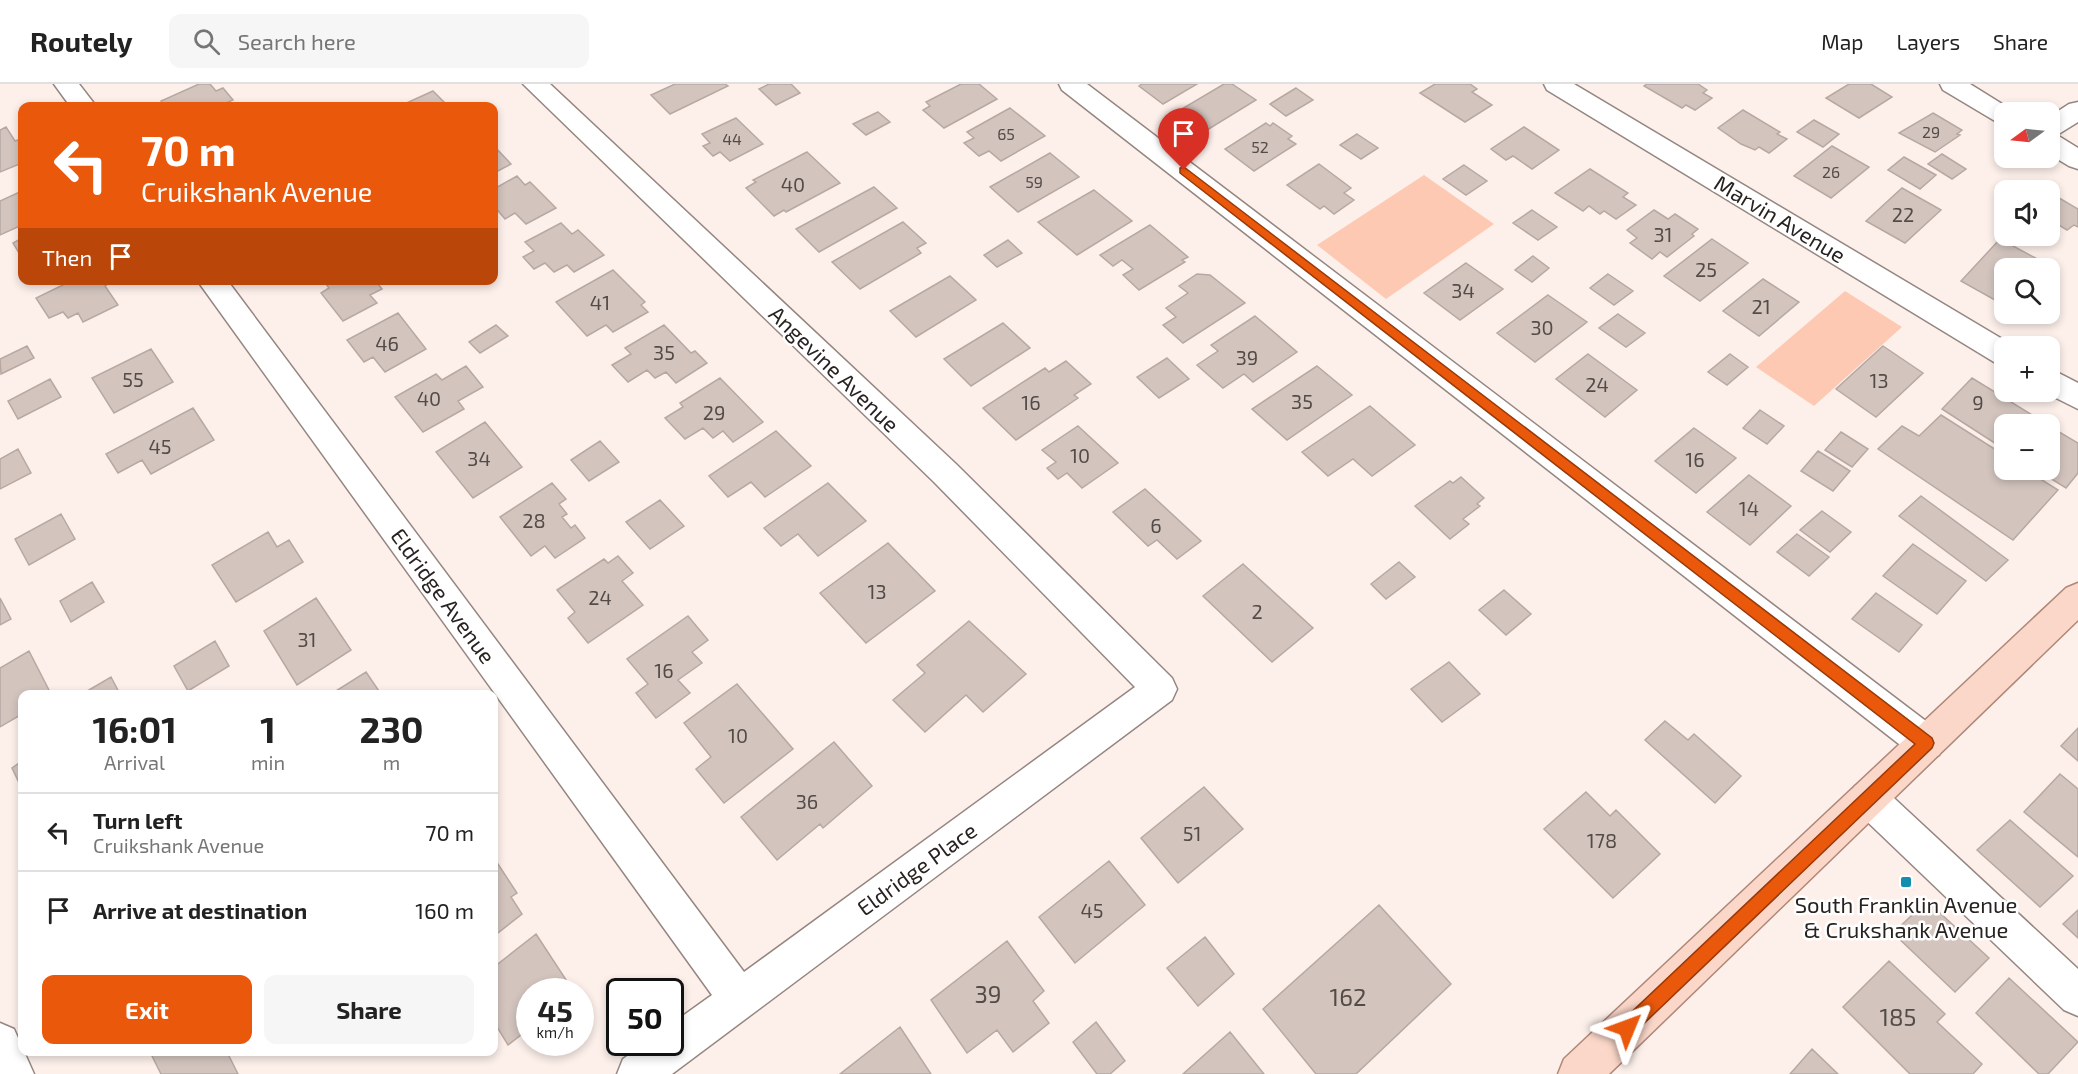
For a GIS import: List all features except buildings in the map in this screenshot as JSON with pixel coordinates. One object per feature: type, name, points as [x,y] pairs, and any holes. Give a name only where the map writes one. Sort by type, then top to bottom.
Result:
[{"type":"main road","points":[[1579,1074],[2077,600]]},
{"type":"street","points":[[66,84],[80,102]]},
{"type":"street","name":"Angevine Avenue","points":[[535,84],[945,473],[1130,658]]},
{"type":"street","points":[[1071,84],[1926,743]]},
{"type":"street","name":"Marvin Avenue","points":[[1556,84],[1994,348]]},
{"type":"street","points":[[1952,84],[1994,109]]},
{"type":"street","points":[[2060,122],[2078,111]]},
{"type":"street","points":[[2060,149],[2078,160]]},
{"type":"street","name":"Eldridge Avenue","points":[[215,285],[740,999]]},
{"type":"street","points":[[2060,386],[2078,397]]},
{"type":"street","name":"Eldridge Place","points":[[638,1074],[1160,689],[1130,658]]},
{"type":"street","points":[[1868,798],[2078,996]]},
{"type":"street","points":[[0,1043],[13,1074]]},
{"type":"shaded area","points":[[1424,175],[1494,224],[1386,299],[1317,245]]},
{"type":"shaded area","points":[[1845,291],[1902,327],[1814,406],[1756,367]]},
{"type":"place","name":"South Franklin Avenue & Crukshank Avenue","points":[[1906,882]]},
{"type":"route","points":[[1184,170],[1926,743],[1627,1028]]}]
